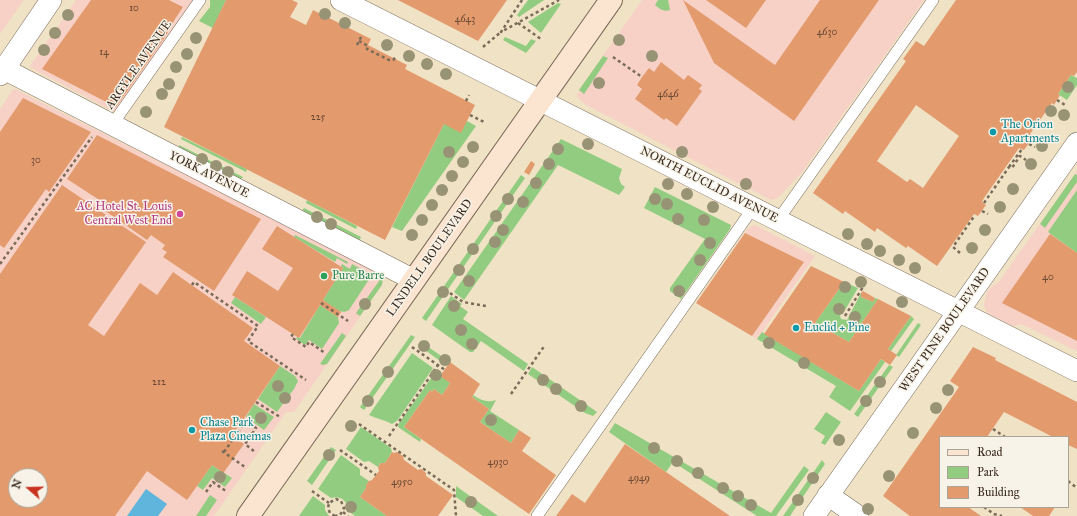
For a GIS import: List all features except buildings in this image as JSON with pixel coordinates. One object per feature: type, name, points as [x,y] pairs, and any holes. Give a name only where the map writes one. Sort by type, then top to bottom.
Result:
[{"type":"main road","name":"LINDELL BOULEVARD","points":[[248,516],[611,0]]},
{"type":"street","points":[[2,72],[51,0]]},
{"type":"street","name":"NORTH EUCLID AVENUE","points":[[341,0],[1077,371]]},
{"type":"street","name":"YORK AVENUE","points":[[2,72],[104,128],[414,280]]},
{"type":"street","name":"WEST PINE BOULEVARD","points":[[814,516],[1077,143]]},
{"type":"street","points":[[828,495],[858,516]]},
{"type":"lane","name":"ARGYLE AVENUE","points":[[104,128],[200,0]]},
{"type":"lane","points":[[778,220],[933,0]]},
{"type":"lane","points":[[537,516],[753,208]]},
{"type":"path","points":[[502,32],[522,0]]},
{"type":"path","points":[[483,47],[502,32],[559,0]]},
{"type":"path","points":[[518,23],[541,39]]},
{"type":"path","points":[[362,35],[358,43],[368,46],[367,49],[389,60],[393,60],[396,57]]},
{"type":"path","points":[[613,57],[642,77]]},
{"type":"path","points":[[466,101],[469,95]]},
{"type":"path","points":[[1057,100],[1065,105]]},
{"type":"path","points":[[470,115],[484,122]]},
{"type":"path","points":[[0,264],[104,128]]},
{"type":"path","points":[[1029,144],[1035,148]]},
{"type":"path","points":[[984,203],[985,199],[1022,149]]},
{"type":"path","points":[[1009,167],[1012,168],[1020,156],[1026,160]]},
{"type":"path","points":[[982,211],[988,214]]},
{"type":"path","points":[[960,253],[953,248],[975,215]]},
{"type":"path","points":[[192,285],[194,282],[258,326],[248,341],[306,380]]},
{"type":"path","points":[[845,316],[863,287]]},
{"type":"path","points":[[450,293],[463,302],[486,306]]},
{"type":"path","points":[[321,303],[348,321]]},
{"type":"path","points":[[293,334],[291,337],[306,347],[309,342],[325,353]]},
{"type":"path","points":[[511,394],[545,345]]},
{"type":"path","points":[[412,347],[445,370]]},
{"type":"path","points":[[389,436],[438,365]]},
{"type":"path","points":[[256,402],[280,417]]},
{"type":"path","points":[[245,467],[223,452],[246,421],[256,428],[245,444],[256,452]]},
{"type":"path","points":[[359,424],[454,490],[456,516]]},
{"type":"path","points":[[992,429],[1002,436]]},
{"type":"path","points":[[340,450],[376,475]]},
{"type":"path","points":[[206,492],[213,482],[227,492]]},
{"type":"path","points":[[1069,482],[1077,488]]},
{"type":"path","points":[[312,490],[329,503]]},
{"type":"path","points":[[333,500],[341,501],[344,505],[343,512],[340,515],[335,516],[328,511],[329,503],[333,500]]},
{"type":"path","points":[[985,508],[994,514],[1002,516]]},
{"type":"path","points":[[343,512],[348,516]]},
{"type":"shaded area","points":[[0,0],[24,0],[0,34]]},
{"type":"shaded area","points":[[76,0],[195,0],[116,113],[31,68],[30,66]]},
{"type":"shaded area","points":[[642,0],[924,0],[803,171],[779,197],[771,200],[586,105],[577,96],[581,87]]},
{"type":"shaded area","points":[[15,89],[375,270],[383,279],[382,285],[294,412],[286,412],[214,516],[0,516],[0,109]]},
{"type":"shaded area","points":[[1077,171],[1077,351],[1023,325],[1020,324],[1012,326],[988,313],[984,305],[987,292],[991,287],[998,283]]},
{"type":"shaded area","points":[[755,225],[815,256],[757,339],[696,303],[748,228]]},
{"type":"green space","points":[[210,0],[226,0],[213,28],[199,21],[210,7]]},
{"type":"green space","points":[[528,0],[544,0],[519,17],[517,15]]},
{"type":"green space","points":[[658,0],[668,0],[670,10],[660,9],[655,5]]},
{"type":"green space","points":[[558,3],[561,4],[541,33],[528,22]]},
{"type":"green space","points":[[505,37],[526,46],[531,39],[536,41],[526,53],[503,40]]},
{"type":"green space","points":[[603,56],[608,58],[584,94],[579,90]]},
{"type":"green space","points":[[1071,75],[1077,78],[1077,85],[1067,100],[1058,94]]},
{"type":"green space","points":[[467,121],[476,126],[402,231],[392,227],[444,124]]},
{"type":"green space","points":[[182,137],[247,169],[246,172],[181,139]]},
{"type":"green space","points":[[561,139],[622,169],[619,178],[621,184],[625,187],[619,195],[558,165],[464,300],[454,292]]},
{"type":"green space","points":[[179,145],[243,177],[238,180],[179,148]]},
{"type":"green space","points":[[1075,174],[1077,175],[1077,182],[1045,228],[1040,224]]},
{"type":"green space","points":[[521,175],[525,178],[426,321],[422,318]]},
{"type":"green space","points":[[655,187],[731,225],[730,229],[681,299],[670,291],[670,288],[705,239],[644,208]]},
{"type":"green space","points":[[1077,190],[1077,253],[1048,232]]},
{"type":"green space","points":[[307,200],[357,226],[356,229],[306,203]]},
{"type":"green space","points":[[304,208],[361,237],[359,242],[302,211]]},
{"type":"green space","points":[[295,235],[348,262],[347,264],[337,258],[335,262],[294,237]]},
{"type":"green space","points":[[342,264],[350,269],[352,264],[365,271],[370,278],[349,310],[343,312],[339,311],[323,300],[343,268],[341,266]]},
{"type":"green space","points":[[382,277],[382,285],[360,316],[356,313]]},
{"type":"green space","points":[[844,282],[858,288],[845,310],[842,311],[840,315],[841,319],[847,320],[861,293],[861,297],[873,302],[875,298],[878,299],[849,342],[815,323]]},
{"type":"green space","points":[[451,296],[462,304],[460,306],[468,312],[463,319],[528,364],[524,371],[481,341],[473,352],[470,352],[432,325]]},
{"type":"green space","points":[[235,297],[266,317],[261,324],[231,303]]},
{"type":"green space","points":[[320,305],[338,317],[339,323],[322,349],[309,340],[305,345],[296,339],[297,337],[300,338]]},
{"type":"green space","points":[[911,316],[914,319],[891,351],[888,349]]},
{"type":"green space","points":[[918,323],[921,325],[899,357],[896,355]]},
{"type":"green space","points":[[762,332],[859,391],[881,359],[885,362],[850,411],[829,397],[836,386],[757,339]]},
{"type":"green space","points":[[342,333],[346,336],[327,364],[320,364]]},
{"type":"green space","points":[[411,335],[415,337],[364,410],[360,407]]},
{"type":"green space","points":[[421,342],[450,362],[447,366],[418,345]]},
{"type":"green space","points":[[412,353],[433,368],[397,421],[392,424],[369,415]]},
{"type":"green space","points":[[889,365],[893,367],[858,417],[854,414]]},
{"type":"green space","points":[[280,366],[295,376],[298,381],[277,412],[258,399]]},
{"type":"green space","points":[[532,367],[597,412],[593,416],[585,413],[528,374]]},
{"type":"green space","points":[[437,370],[450,383],[442,395],[434,389],[432,392],[430,390],[404,427],[421,439],[420,442],[398,427],[399,423]]},
{"type":"green space","points":[[473,395],[484,400],[496,400],[490,411],[519,430],[511,443],[480,422],[489,409],[472,397]]},
{"type":"green space","points":[[254,404],[274,417],[264,430],[246,417]]},
{"type":"green space","points":[[826,412],[841,422],[825,445],[821,443],[825,436],[814,429]]},
{"type":"green space","points":[[615,423],[771,513],[804,466],[809,470],[776,516],[757,516],[673,462],[666,472],[609,432]]},
{"type":"green space","points":[[361,427],[391,448],[392,452],[385,463],[381,463],[378,467],[369,461],[364,462],[346,449]]},
{"type":"green space","points":[[331,447],[336,450],[312,485],[307,481]]},
{"type":"green space","points":[[341,455],[360,469],[360,475],[369,481],[360,497],[387,516],[355,516],[347,510],[346,503],[343,499],[337,497],[331,498],[318,489]]},
{"type":"green space","points":[[822,460],[825,464],[790,516],[783,516]]},
{"type":"green space","points":[[212,465],[232,478],[225,487],[212,478],[203,490],[197,486]]},
{"type":"green space","points":[[456,486],[498,516],[483,516],[456,497]]},
{"type":"green space","points":[[210,495],[217,500],[206,516],[196,516]]},
{"type":"green space","points":[[313,496],[325,505],[325,510],[329,516],[299,516]]},
{"type":"water","points":[[146,489],[167,504],[158,516],[127,516]]},
{"type":"place","name":"The Orion Apartments","points":[[993,132]]},
{"type":"place","name":"AC Hotel St. Louis Central West End","points":[[180,214]]},
{"type":"place","name":"Pure Barre","points":[[324,276]]},
{"type":"place","name":"Euclid + Pine","points":[[796,328]]},
{"type":"place","name":"Chase Park Plaza Cinemas","points":[[192,430]]}]
